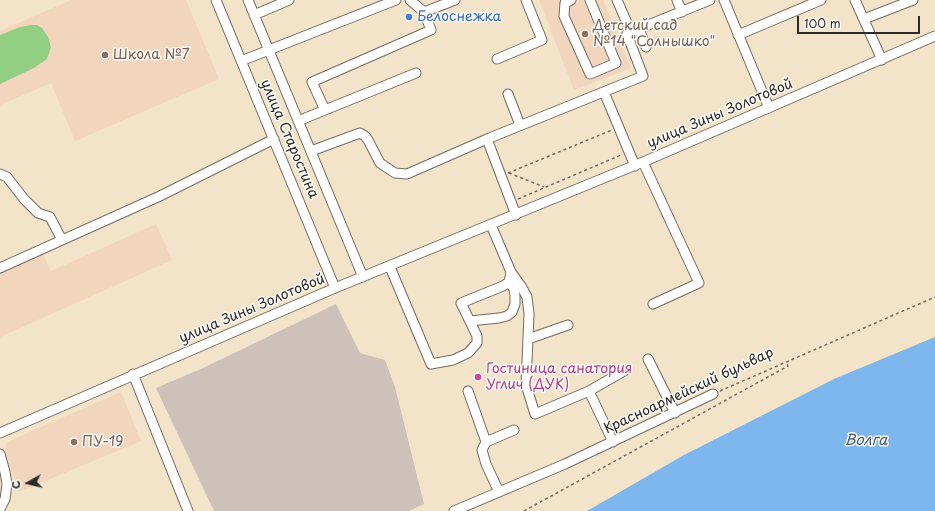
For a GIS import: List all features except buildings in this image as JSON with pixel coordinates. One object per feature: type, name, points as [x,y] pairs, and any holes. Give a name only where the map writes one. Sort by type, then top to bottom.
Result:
[{"type":"street","name":"улица Старостина","points":[[216,0],[335,288]]},
{"type":"street","name":"улица Старостина","points":[[248,0],[364,277]]},
{"type":"street","points":[[254,15],[289,0]]},
{"type":"street","points":[[241,61],[396,0]]},
{"type":"street","points":[[325,110],[312,82],[431,30],[424,12],[410,0]]},
{"type":"street","points":[[424,12],[455,0]]},
{"type":"street","points":[[497,59],[542,40],[526,0]]},
{"type":"street","points":[[571,0],[565,3],[564,16],[590,74],[616,63],[590,0]]},
{"type":"street","points":[[617,0],[646,48]]},
{"type":"street","points":[[677,0],[682,12]]},
{"type":"street","points":[[311,151],[360,134],[365,136],[368,140],[380,163],[394,173],[407,174],[487,139],[643,76],[627,34],[710,0]]},
{"type":"street","points":[[724,0],[769,108]]},
{"type":"street","points":[[738,35],[822,0]]},
{"type":"street","points":[[855,0],[882,60]]},
{"type":"street","points":[[864,19],[913,0]]},
{"type":"street","name":"улица Зины Золотовой","points":[[0,433],[133,374],[335,288],[390,267],[639,164],[935,36]]},
{"type":"street","points":[[298,121],[416,73]]},
{"type":"street","points":[[604,92],[629,152],[639,164],[699,283],[653,304]]},
{"type":"street","points":[[508,94],[520,126]]},
{"type":"street","points":[[0,268],[160,196],[274,139]]},
{"type":"street","points":[[487,139],[505,174],[511,202],[516,215]]},
{"type":"street","points":[[0,174],[7,177],[24,199],[38,213],[50,217],[62,240]]},
{"type":"street","points":[[491,225],[511,272],[527,297],[529,314],[526,385],[535,414],[589,391],[624,371]]},
{"type":"street","points":[[390,267],[432,364],[453,360],[473,349],[477,343],[477,336],[461,303],[503,286],[509,282],[511,272]]},
{"type":"street","points":[[470,321],[498,318],[507,316],[512,312],[515,304],[515,296],[514,289],[509,282]]},
{"type":"street","points":[[528,339],[568,325]]},
{"type":"street","points":[[648,359],[674,412]]},
{"type":"street","points":[[133,374],[188,511]]},
{"type":"street","points":[[468,391],[486,442]]},
{"type":"street","points":[[589,391],[613,442]]},
{"type":"street","name":"Красноармейский бульвар","points":[[454,511],[565,464],[713,394]]},
{"type":"street","points":[[498,492],[486,464],[482,450],[486,442],[514,430]]},
{"type":"street","points":[[0,454],[7,484],[1,508]]},
{"type":"path","points":[[505,174],[619,127]]},
{"type":"path","points":[[511,202],[629,152]]},
{"type":"path","points":[[505,174],[545,188]]},
{"type":"path","name":"Красноармейский бульвар","points":[[713,394],[935,297]]},
{"type":"path","points":[[524,511],[788,366],[786,362]]},
{"type":"shaded area","name":"Школа №7","points":[[71,0],[186,0],[219,79],[75,141],[51,83],[0,105],[0,31]]},
{"type":"shaded area","name":"Детский сад №14 \"Солнышко\"","points":[[539,0],[603,0],[631,68],[574,90]]},
{"type":"shaded area","points":[[156,224],[172,260],[0,337],[0,273],[43,254],[51,271]]},
{"type":"shaded area","points":[[336,304],[360,353],[385,360],[395,387],[424,504],[409,511],[214,511],[156,388],[203,368]]},
{"type":"shaded area","name":"ПУ-19","points":[[121,392],[141,441],[19,492],[5,452],[7,442]]},
{"type":"green space","points":[[37,25],[42,28],[48,37],[51,47],[47,59],[34,68],[0,84],[0,35],[20,27]]},
{"type":"water","name":"Волга","points":[[935,337],[935,511],[587,511],[684,455],[834,379]]},
{"type":"place","name":"Белоснежка","points":[[409,17]]},
{"type":"place","name":"Детский сад №14 \"Солнышко\"","points":[[585,34]]},
{"type":"place","name":"Школа №7","points":[[105,55]]},
{"type":"place","name":"Гостиница санатория Углич (ДУК)","points":[[478,377]]},
{"type":"place","name":"ПУ-19","points":[[74,442]]}]
